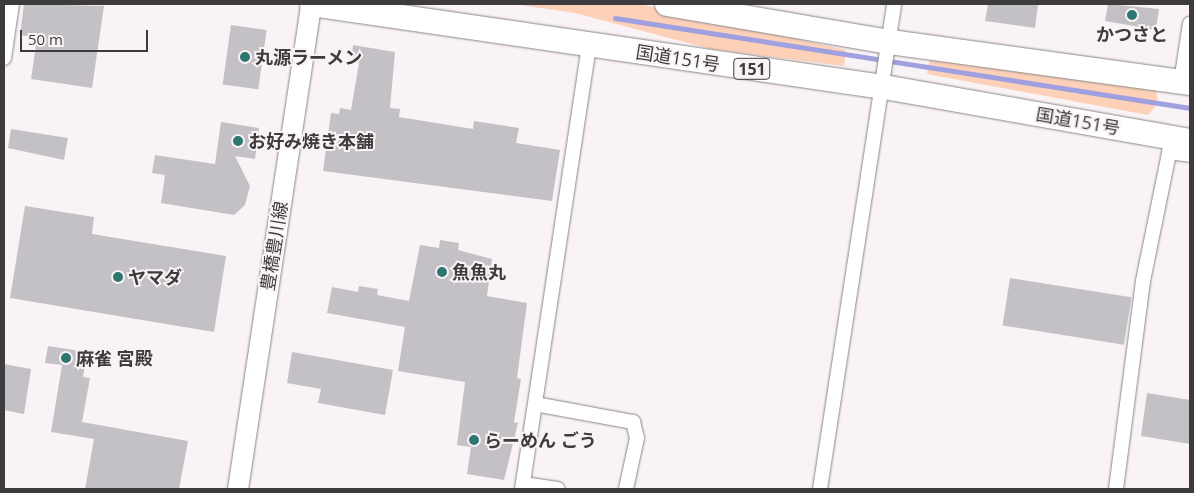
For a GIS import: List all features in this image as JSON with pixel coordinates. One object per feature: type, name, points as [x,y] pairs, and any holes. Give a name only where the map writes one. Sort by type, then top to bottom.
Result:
[{"type":"highway","name":"国道151号","points":[[312,4],[884,87],[1177,144]]},
{"type":"highway","points":[[667,4],[890,42],[1186,74]]},
{"type":"main road","name":"豊橋豊川線","points":[[238,489],[312,4]]},
{"type":"street","points":[[4,58],[12,4]]},
{"type":"street","points":[[820,489],[884,87],[894,4]]},
{"type":"street","points":[[1186,74],[1190,24]]},
{"type":"street","points":[[558,489],[523,486],[589,44]]},
{"type":"street","points":[[1116,489],[1144,281],[1177,144],[1190,155]]},
{"type":"street","points":[[535,404],[633,422],[637,438],[626,489]]},
{"type":"shaded area","points":[[513,4],[644,5],[846,50],[844,66],[711,49],[575,13]]},
{"type":"shaded area","points":[[931,54],[1156,90],[1158,103],[1148,115],[927,74]]},
{"type":"building","points":[[24,4],[104,6],[92,88],[31,79],[37,38],[20,35]]},
{"type":"building","points":[[988,4],[1038,4],[1035,28],[985,21]]},
{"type":"building","name":"かつさと","points":[[1108,4],[1159,9],[1156,30],[1105,21]]},
{"type":"building","name":"丸源ラーメン","points":[[231,25],[267,30],[258,89],[223,84]]},
{"type":"building","points":[[353,45],[395,52],[390,108],[400,109],[399,117],[473,129],[474,121],[519,128],[516,143],[560,150],[552,201],[323,171],[331,113],[339,114],[340,108],[351,110],[359,63],[351,61]]},
{"type":"building","points":[[221,122],[259,128],[255,159],[235,156],[250,186],[245,205],[234,215],[161,203],[165,175],[152,173],[155,155],[215,164]]},
{"type":"building","points":[[11,129],[68,138],[64,160],[8,148]]},
{"type":"building","name":"ヤマダ","points":[[25,206],[94,217],[92,234],[226,256],[214,332],[10,298]]},
{"type":"building","points":[[440,240],[459,243],[458,250],[492,259],[487,296],[527,303],[517,378],[521,379],[514,422],[518,423],[504,480],[467,474],[471,447],[457,445],[465,382],[398,371],[405,327],[327,313],[332,287],[358,292],[359,286],[378,289],[377,295],[409,301],[420,245],[439,248]]},
{"type":"building","points":[[1010,278],[1131,297],[1124,345],[1002,325]]},
{"type":"building","points":[[48,346],[87,352],[83,377],[90,378],[82,422],[188,441],[179,489],[85,489],[94,439],[51,432],[62,365],[45,363]]},
{"type":"building","points":[[292,352],[393,370],[385,415],[318,403],[321,389],[287,383]]},
{"type":"building","points":[[4,364],[31,369],[24,414],[4,410]]},
{"type":"building","points":[[1147,393],[1190,400],[1190,444],[1141,436]]},
{"type":"waterway","points":[[615,18],[1190,108]]},
{"type":"place","name":"かつさと","points":[[1132,15]]},
{"type":"place","name":"丸源ラーメン","points":[[245,57]]},
{"type":"place","name":"お好み焼き本舗","points":[[238,141]]},
{"type":"place","name":"魚魚丸","points":[[442,272]]},
{"type":"place","name":"ヤマダ","points":[[118,277]]},
{"type":"place","name":"麻雀 宮殿","points":[[66,358]]},
{"type":"place","name":"らーめん ごう","points":[[474,440]]}]
